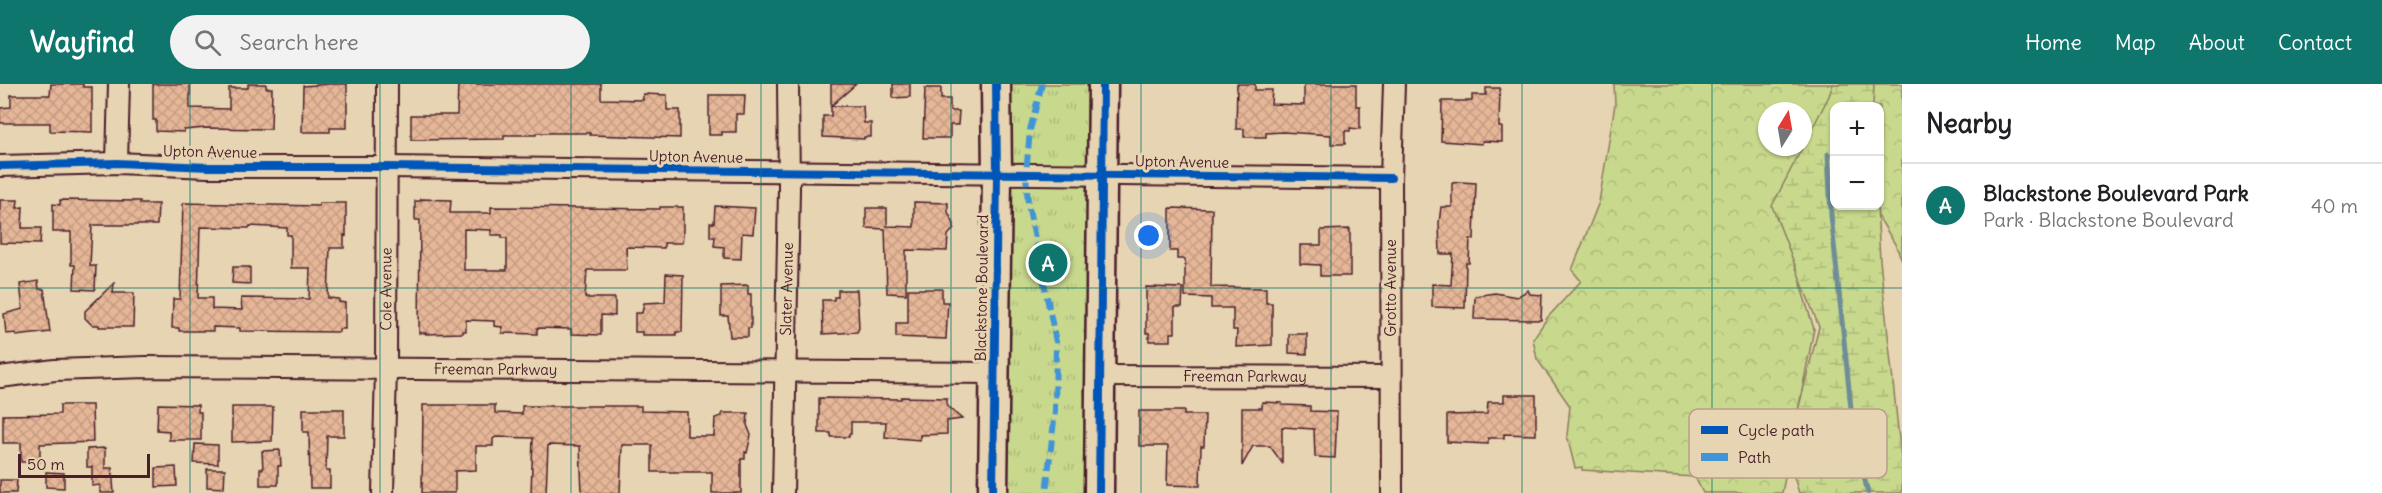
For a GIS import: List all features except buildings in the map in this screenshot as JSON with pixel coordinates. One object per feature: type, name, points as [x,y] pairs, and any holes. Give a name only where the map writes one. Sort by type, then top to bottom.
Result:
[{"type":"main road","name":"Blackstone Boulevard","points":[[993,493],[996,84]]},
{"type":"main road","points":[[1100,493],[1099,376],[1103,84]]},
{"type":"street","points":[[117,163],[119,84]]},
{"type":"street","name":"Cole Avenue","points":[[383,493],[387,84]]},
{"type":"street","name":"Slater Avenue","points":[[783,493],[789,172],[788,84]]},
{"type":"street","name":"Grotto Avenue","points":[[1392,493],[1391,178],[1394,84]]},
{"type":"street","name":"Upton Avenue","points":[[0,166],[117,163],[208,167],[1391,178]]},
{"type":"street","name":"Freeman Parkway","points":[[0,377],[102,367],[994,373]]},
{"type":"street","name":"Freeman Parkway","points":[[1099,376],[1391,377]]},
{"type":"green space","points":[[1007,84],[1088,84],[1087,150],[1093,377],[1088,493],[1004,493]]},
{"type":"green space","points":[[1614,84],[1902,84],[1902,260],[1874,210],[1884,210],[1884,102],[1830,102],[1830,122],[1798,253],[1802,290],[1814,329],[1798,409],[1689,409],[1689,477],[1575,468],[1567,436],[1570,406],[1537,359],[1533,339],[1548,317],[1581,281],[1572,270],[1599,202],[1615,104]]},
{"type":"green space","points":[[1833,84],[1874,84],[1873,102],[1830,102],[1830,210],[1877,210],[1880,260],[1902,467],[1902,493],[1799,493],[1794,478],[1887,478],[1887,409],[1798,409],[1819,327],[1772,206],[1798,156],[1812,156],[1812,129]]},
{"type":"green space","points":[[1696,478],[1785,478],[1782,493],[1703,493]]},
{"type":"waterway","points":[[1828,154],[1831,215],[1851,409]]},
{"type":"waterway","points":[[1864,478],[1868,493]]},
{"type":"marked path","points":[[1042,84],[1030,130],[1026,174],[1028,204],[1056,342],[1055,411],[1046,493]]},
{"type":"cycle path","points":[[993,493],[996,84]]},
{"type":"cycle path","points":[[1099,493],[1103,84]]},
{"type":"cycle path","points":[[0,166],[117,163],[208,167],[1391,178]]},
{"type":"place","name":"Blackstone Boulevard Park","points":[[1048,263]]}]
